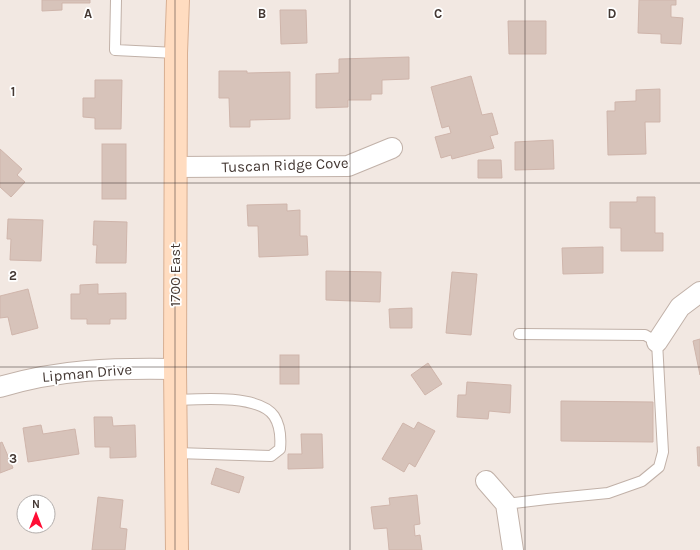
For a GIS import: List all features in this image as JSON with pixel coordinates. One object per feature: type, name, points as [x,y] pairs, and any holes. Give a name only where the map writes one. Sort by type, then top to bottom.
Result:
[{"type":"main road","name":"1700 East","points":[[177,550],[175,368],[176,53],[178,0]]},
{"type":"street","name":"Tuscan Ridge Cove","points":[[176,167],[348,166],[392,148]]},
{"type":"street","points":[[657,342],[680,307],[700,292]]},
{"type":"street","name":"Lipman Drive","points":[[0,387],[22,380],[102,368],[175,368]]},
{"type":"street","points":[[486,481],[506,504],[513,550]]},
{"type":"lane","points":[[115,1],[115,50],[176,53]]},
{"type":"lane","points":[[506,504],[608,493],[642,481],[659,467],[663,452],[657,342],[645,335],[519,334]]},
{"type":"lane","points":[[176,400],[232,399],[263,406],[274,416],[281,436],[280,449],[271,456],[176,453]]},
{"type":"building","points":[[42,0],[90,0],[90,3],[62,3],[62,10],[42,11]]},
{"type":"building","points":[[639,0],[676,0],[676,5],[671,5],[671,17],[683,18],[681,44],[661,43],[661,34],[638,33]]},
{"type":"building","points":[[280,10],[306,10],[307,43],[281,44]]},
{"type":"building","points":[[508,21],[546,21],[546,54],[509,54]]},
{"type":"building","points":[[409,57],[409,79],[382,80],[382,94],[371,94],[371,100],[348,100],[348,107],[316,108],[316,74],[339,73],[339,59]]},
{"type":"building","points":[[219,71],[247,71],[247,73],[290,72],[290,119],[250,120],[250,127],[230,127],[229,98],[219,98]]},
{"type":"building","points":[[471,76],[482,115],[492,113],[498,134],[490,136],[494,148],[452,159],[451,155],[441,158],[435,137],[451,133],[449,126],[442,128],[431,87]]},
{"type":"building","points":[[95,80],[122,80],[121,129],[95,129],[95,118],[83,117],[83,98],[95,98]]},
{"type":"building","points":[[660,89],[660,122],[645,122],[646,154],[608,155],[607,111],[615,111],[615,102],[636,101],[636,90]]},
{"type":"building","points":[[553,140],[554,169],[515,170],[515,142]]},
{"type":"building","points":[[102,144],[126,144],[126,199],[102,199]]},
{"type":"building","points":[[0,149],[22,169],[17,175],[25,182],[11,197],[0,187]]},
{"type":"building","points":[[478,160],[501,160],[502,178],[478,178]]},
{"type":"building","points":[[637,197],[655,197],[655,233],[663,233],[663,251],[621,251],[621,228],[610,228],[610,202],[637,202]]},
{"type":"building","points":[[287,204],[287,211],[300,210],[300,236],[307,236],[308,255],[259,257],[258,226],[248,226],[247,205]]},
{"type":"building","points":[[8,219],[43,220],[41,261],[10,260],[11,239],[7,239]]},
{"type":"building","points":[[94,221],[127,222],[126,263],[96,263],[97,245],[93,245]]},
{"type":"building","points":[[603,247],[603,273],[563,274],[562,248]]},
{"type":"building","points":[[326,271],[381,272],[380,302],[326,300]]},
{"type":"building","points":[[452,272],[477,274],[471,335],[446,333]]},
{"type":"building","points":[[98,284],[98,294],[126,293],[126,319],[110,319],[110,324],[87,324],[87,319],[71,319],[71,294],[80,294],[80,285]]},
{"type":"building","points":[[28,289],[38,328],[12,335],[8,317],[0,318],[0,296]]},
{"type":"building","points":[[412,308],[412,328],[390,328],[389,309]]},
{"type":"building","points":[[700,339],[700,375],[693,341]]},
{"type":"building","points":[[280,355],[299,355],[299,384],[280,384]]},
{"type":"building","points":[[428,363],[442,384],[425,395],[411,375]]},
{"type":"building","points":[[467,382],[511,385],[510,413],[489,411],[488,419],[457,417],[458,395],[466,395]]},
{"type":"building","points":[[561,401],[653,402],[653,442],[561,441]]},
{"type":"building","points":[[94,417],[112,417],[113,426],[135,425],[136,457],[110,458],[110,447],[95,447]]},
{"type":"building","points":[[418,422],[435,431],[415,467],[409,463],[404,472],[382,459],[403,423],[414,429]]},
{"type":"building","points":[[41,425],[43,434],[75,429],[79,454],[28,462],[23,428]]},
{"type":"building","points":[[301,434],[322,434],[323,468],[288,469],[288,454],[302,454]]},
{"type":"building","points":[[2,442],[13,468],[0,473],[0,443]]},
{"type":"building","points":[[697,447],[700,447],[700,466],[698,466]]},
{"type":"building","points":[[216,468],[244,477],[239,493],[211,484]]},
{"type":"building","points":[[417,495],[420,524],[414,525],[415,536],[420,535],[422,550],[389,550],[387,528],[374,529],[371,507],[390,505],[389,498]]},
{"type":"building","points":[[98,497],[123,500],[120,528],[127,529],[125,550],[92,550]]}]
